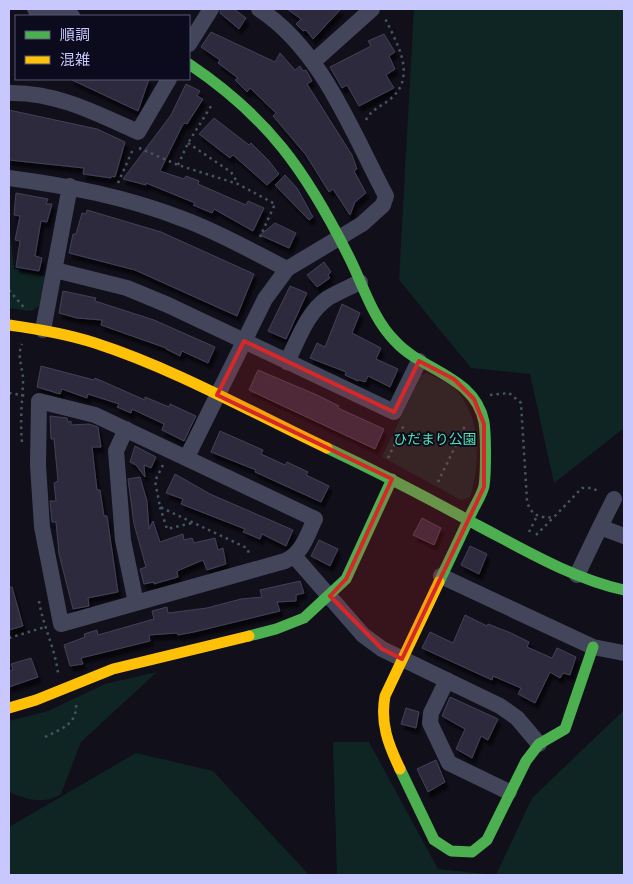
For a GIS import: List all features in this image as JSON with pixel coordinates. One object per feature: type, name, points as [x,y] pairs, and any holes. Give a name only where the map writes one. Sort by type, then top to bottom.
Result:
[{"type":"street","points":[[35,9],[67,15]]},
{"type":"street","points":[[190,42],[211,9]]},
{"type":"street","points":[[187,457],[264,299],[287,269],[362,224],[383,206],[386,196],[314,61],[293,36],[259,9]]},
{"type":"street","points":[[314,61],[372,9]]},
{"type":"street","points":[[190,65],[223,87],[271,132],[306,178],[339,237],[380,321],[395,342],[419,361],[454,378],[475,401],[484,424],[484,487],[385,696],[382,714],[391,750],[434,840],[442,848],[453,852],[472,852],[487,840],[509,792],[526,761],[539,744],[565,728],[593,647]]},
{"type":"street","points":[[9,93],[47,96],[77,104],[136,139],[168,80]]},
{"type":"street","points":[[9,178],[70,186],[114,196],[185,219],[287,269]]},
{"type":"street","points":[[43,330],[70,186]]},
{"type":"street","points":[[55,270],[127,288],[168,304],[394,412],[419,361]]},
{"type":"street","points":[[287,362],[310,317],[318,307],[328,298],[360,282]]},
{"type":"street","points":[[9,326],[43,330],[92,342],[140,359],[392,479],[469,520],[527,546],[556,567],[606,586],[624,590]]},
{"type":"street","points":[[38,401],[95,415],[170,449],[315,519],[300,551],[295,557],[61,624],[42,527],[38,465],[38,401]]},
{"type":"street","points":[[126,428],[116,450],[123,540],[136,603]]},
{"type":"street","points":[[9,708],[35,702],[90,677],[113,669],[276,629],[304,618],[330,596],[346,579],[392,479]]},
{"type":"street","points":[[577,575],[614,499]]},
{"type":"street","points":[[600,527],[624,536]]},
{"type":"street","points":[[295,557],[364,635],[382,649],[500,706],[517,718],[539,744]]},
{"type":"street","points":[[441,576],[593,647],[624,653]]},
{"type":"street","points":[[447,680],[431,712],[430,723],[449,763],[509,792]]},
{"type":"path","points":[[353,132],[363,127],[368,116],[376,108],[390,100],[397,92],[405,73],[404,60],[381,9]]},
{"type":"path","points":[[178,165],[188,143],[223,87]]},
{"type":"path","points":[[114,196],[123,168],[136,139],[178,165],[238,184],[275,204],[252,252]]},
{"type":"path","points":[[188,143],[231,172],[238,184]]},
{"type":"path","points":[[435,488],[475,401],[504,392],[514,395],[521,403],[528,508],[537,516],[554,517]]},
{"type":"path","points":[[170,449],[156,481],[160,507],[167,530],[193,522]]},
{"type":"path","points":[[527,546],[582,488],[592,488],[614,499]]},
{"type":"path","points":[[160,507],[247,548],[255,569]]},
{"type":"path","points":[[527,546],[528,533],[537,516]]},
{"type":"path","points":[[9,638],[61,624]]},
{"type":"path","points":[[45,737],[68,726],[75,716],[76,705]]},
{"type":"highlighted area","points":[[244,341],[394,412],[419,361],[454,379],[474,399],[484,424],[484,487],[402,659],[382,649],[330,596],[346,579],[392,479],[217,395]]},
{"type":"green space","points":[[414,9],[624,9],[624,430],[554,483],[530,374],[471,368],[399,280]]},
{"type":"green space","points":[[9,218],[14,269],[45,276],[39,306],[32,311],[9,308]]},
{"type":"green space","name":"ひだまり公園","points":[[427,373],[447,383],[457,391],[465,402],[475,428],[477,442],[476,470],[470,497],[461,500],[382,457],[421,375]]},
{"type":"green space","points":[[157,672],[81,742],[61,794],[49,799],[35,800],[9,792],[9,721],[48,711],[105,684]]},
{"type":"green space","points":[[624,710],[624,875],[496,875],[532,798]]},
{"type":"green space","points":[[333,742],[369,742],[438,869],[496,875],[337,875]]},
{"type":"green space","points":[[136,753],[213,771],[309,875],[9,875],[9,827]]},
{"type":"building","points":[[221,9],[234,9],[246,18],[239,29],[220,13]]},
{"type":"building","points":[[287,9],[341,9],[313,39],[306,30],[303,31],[296,24],[301,19]]},
{"type":"building","points":[[211,32],[275,62],[280,53],[295,70],[300,66],[303,71],[306,70],[312,81],[307,84],[352,155],[357,169],[354,171],[366,193],[355,202],[350,215],[333,189],[329,192],[306,155],[273,116],[276,113],[250,88],[247,92],[235,80],[238,78],[218,63],[220,60],[201,47]]},
{"type":"building","points":[[384,34],[395,52],[389,56],[395,69],[386,75],[394,88],[359,106],[347,85],[342,88],[330,67],[371,46],[368,41]]},
{"type":"building","points":[[72,80],[149,80],[138,111]]},
{"type":"building","points":[[186,84],[200,91],[197,96],[203,99],[187,124],[185,123],[182,126],[160,171],[184,179],[186,176],[199,181],[198,184],[246,205],[248,201],[264,208],[253,231],[214,209],[212,213],[193,205],[195,203],[146,183],[146,185],[123,179],[171,115]]},
{"type":"building","points":[[9,110],[97,129],[125,142],[115,177],[83,174],[84,168],[9,160]]},
{"type":"building","points":[[214,118],[249,145],[251,143],[279,174],[267,185],[233,155],[230,158],[199,134]]},
{"type":"building","points":[[285,175],[297,188],[313,217],[309,220],[275,185]]},
{"type":"building","points":[[16,193],[48,199],[46,204],[52,204],[47,222],[41,221],[35,256],[42,258],[39,271],[16,267],[20,241],[15,240],[20,216],[14,215]]},
{"type":"building","points":[[87,210],[161,232],[254,274],[237,316],[135,270],[69,253],[73,234],[76,234],[82,213],[86,214]]},
{"type":"building","points":[[275,223],[296,233],[289,248],[260,235]]},
{"type":"building","points":[[324,262],[331,272],[328,275],[330,278],[317,287],[307,275]]},
{"type":"building","points":[[290,286],[307,293],[286,339],[268,331]]},
{"type":"building","points":[[63,291],[96,298],[95,301],[154,320],[215,347],[208,363],[182,351],[180,356],[166,348],[101,325],[102,320],[77,318],[59,313]]},
{"type":"building","points":[[342,304],[360,313],[352,333],[381,348],[376,359],[398,369],[390,387],[368,376],[365,382],[358,381],[345,375],[346,372],[310,358],[317,343],[325,347]]},
{"type":"building","points":[[41,366],[94,380],[95,378],[145,400],[145,397],[169,407],[170,404],[196,416],[184,441],[162,430],[164,424],[132,409],[131,413],[117,407],[119,404],[88,394],[87,398],[62,389],[60,394],[37,387]]},
{"type":"building","points":[[258,370],[317,395],[339,406],[338,408],[384,429],[375,449],[249,390]]},
{"type":"building","points":[[50,416],[67,418],[68,422],[71,421],[71,425],[89,424],[98,427],[101,447],[92,447],[97,490],[100,490],[104,516],[107,516],[118,592],[88,598],[89,606],[73,609],[59,554],[56,522],[52,522],[50,501],[56,501],[54,483],[58,481],[54,439],[51,439]]},
{"type":"building","points":[[220,431],[263,450],[261,454],[285,465],[287,462],[308,472],[306,475],[329,486],[321,502],[255,472],[256,470],[211,452]]},
{"type":"building","points":[[135,446],[156,457],[151,468],[144,465],[145,477],[136,465],[130,462]]},
{"type":"building","points":[[175,474],[210,494],[293,530],[286,546],[262,534],[260,539],[243,532],[245,529],[181,504],[183,499],[166,493]]},
{"type":"building","points":[[140,477],[147,501],[149,529],[153,521],[160,542],[183,534],[184,540],[192,538],[194,543],[215,538],[218,550],[223,548],[226,564],[207,570],[203,560],[177,571],[178,577],[154,584],[154,582],[144,584],[140,569],[146,567],[134,524],[128,479]]},
{"type":"building","points":[[422,518],[441,528],[434,545],[413,535]]},
{"type":"building","points":[[319,540],[338,549],[330,566],[311,556]]},
{"type":"building","points":[[470,546],[487,554],[479,574],[461,565]]},
{"type":"building","points":[[300,581],[304,593],[296,595],[296,601],[277,602],[280,611],[178,635],[177,633],[149,635],[150,641],[81,658],[83,664],[70,666],[64,645],[85,637],[84,634],[97,630],[98,635],[154,619],[152,611],[167,607],[168,613],[207,608],[241,599],[262,597],[260,590]]},
{"type":"building","points":[[9,587],[12,587],[23,626],[9,630]]},
{"type":"building","points":[[465,615],[487,626],[488,624],[511,633],[529,642],[527,647],[552,658],[557,648],[576,657],[570,675],[563,673],[560,678],[550,672],[535,703],[518,694],[521,688],[493,676],[492,680],[422,648],[430,632],[453,643]]},
{"type":"building","points":[[31,658],[38,677],[9,687],[9,671],[13,670],[11,664]]},
{"type":"building","points":[[450,697],[498,719],[488,740],[481,736],[472,758],[456,749],[465,729],[442,716]]},
{"type":"building","points":[[406,708],[419,712],[416,728],[401,724]]},
{"type":"building","points":[[436,760],[445,782],[428,792],[417,769]]},
{"type":"traffic: fast","points":[[190,65],[241,104],[263,126],[300,172],[317,197],[353,266],[368,300],[387,332],[406,351],[459,384],[470,394],[479,407],[485,428],[484,486],[439,582]]},
{"type":"traffic: fast","points":[[327,448],[403,485],[567,571],[604,585],[624,590]]},
{"type":"traffic: fast","points":[[249,636],[276,629],[304,618],[346,579],[392,479]]},
{"type":"traffic: fast","points":[[400,769],[434,840],[451,851],[472,852],[487,840],[526,761],[539,744],[565,729],[593,647]]},
{"type":"traffic: slow","points":[[9,325],[74,337],[154,365],[327,448]]},
{"type":"traffic: slow","points":[[400,769],[392,751],[384,724],[385,696],[439,582]]},
{"type":"traffic: slow","points":[[9,708],[36,700],[113,669],[249,636]]}]
